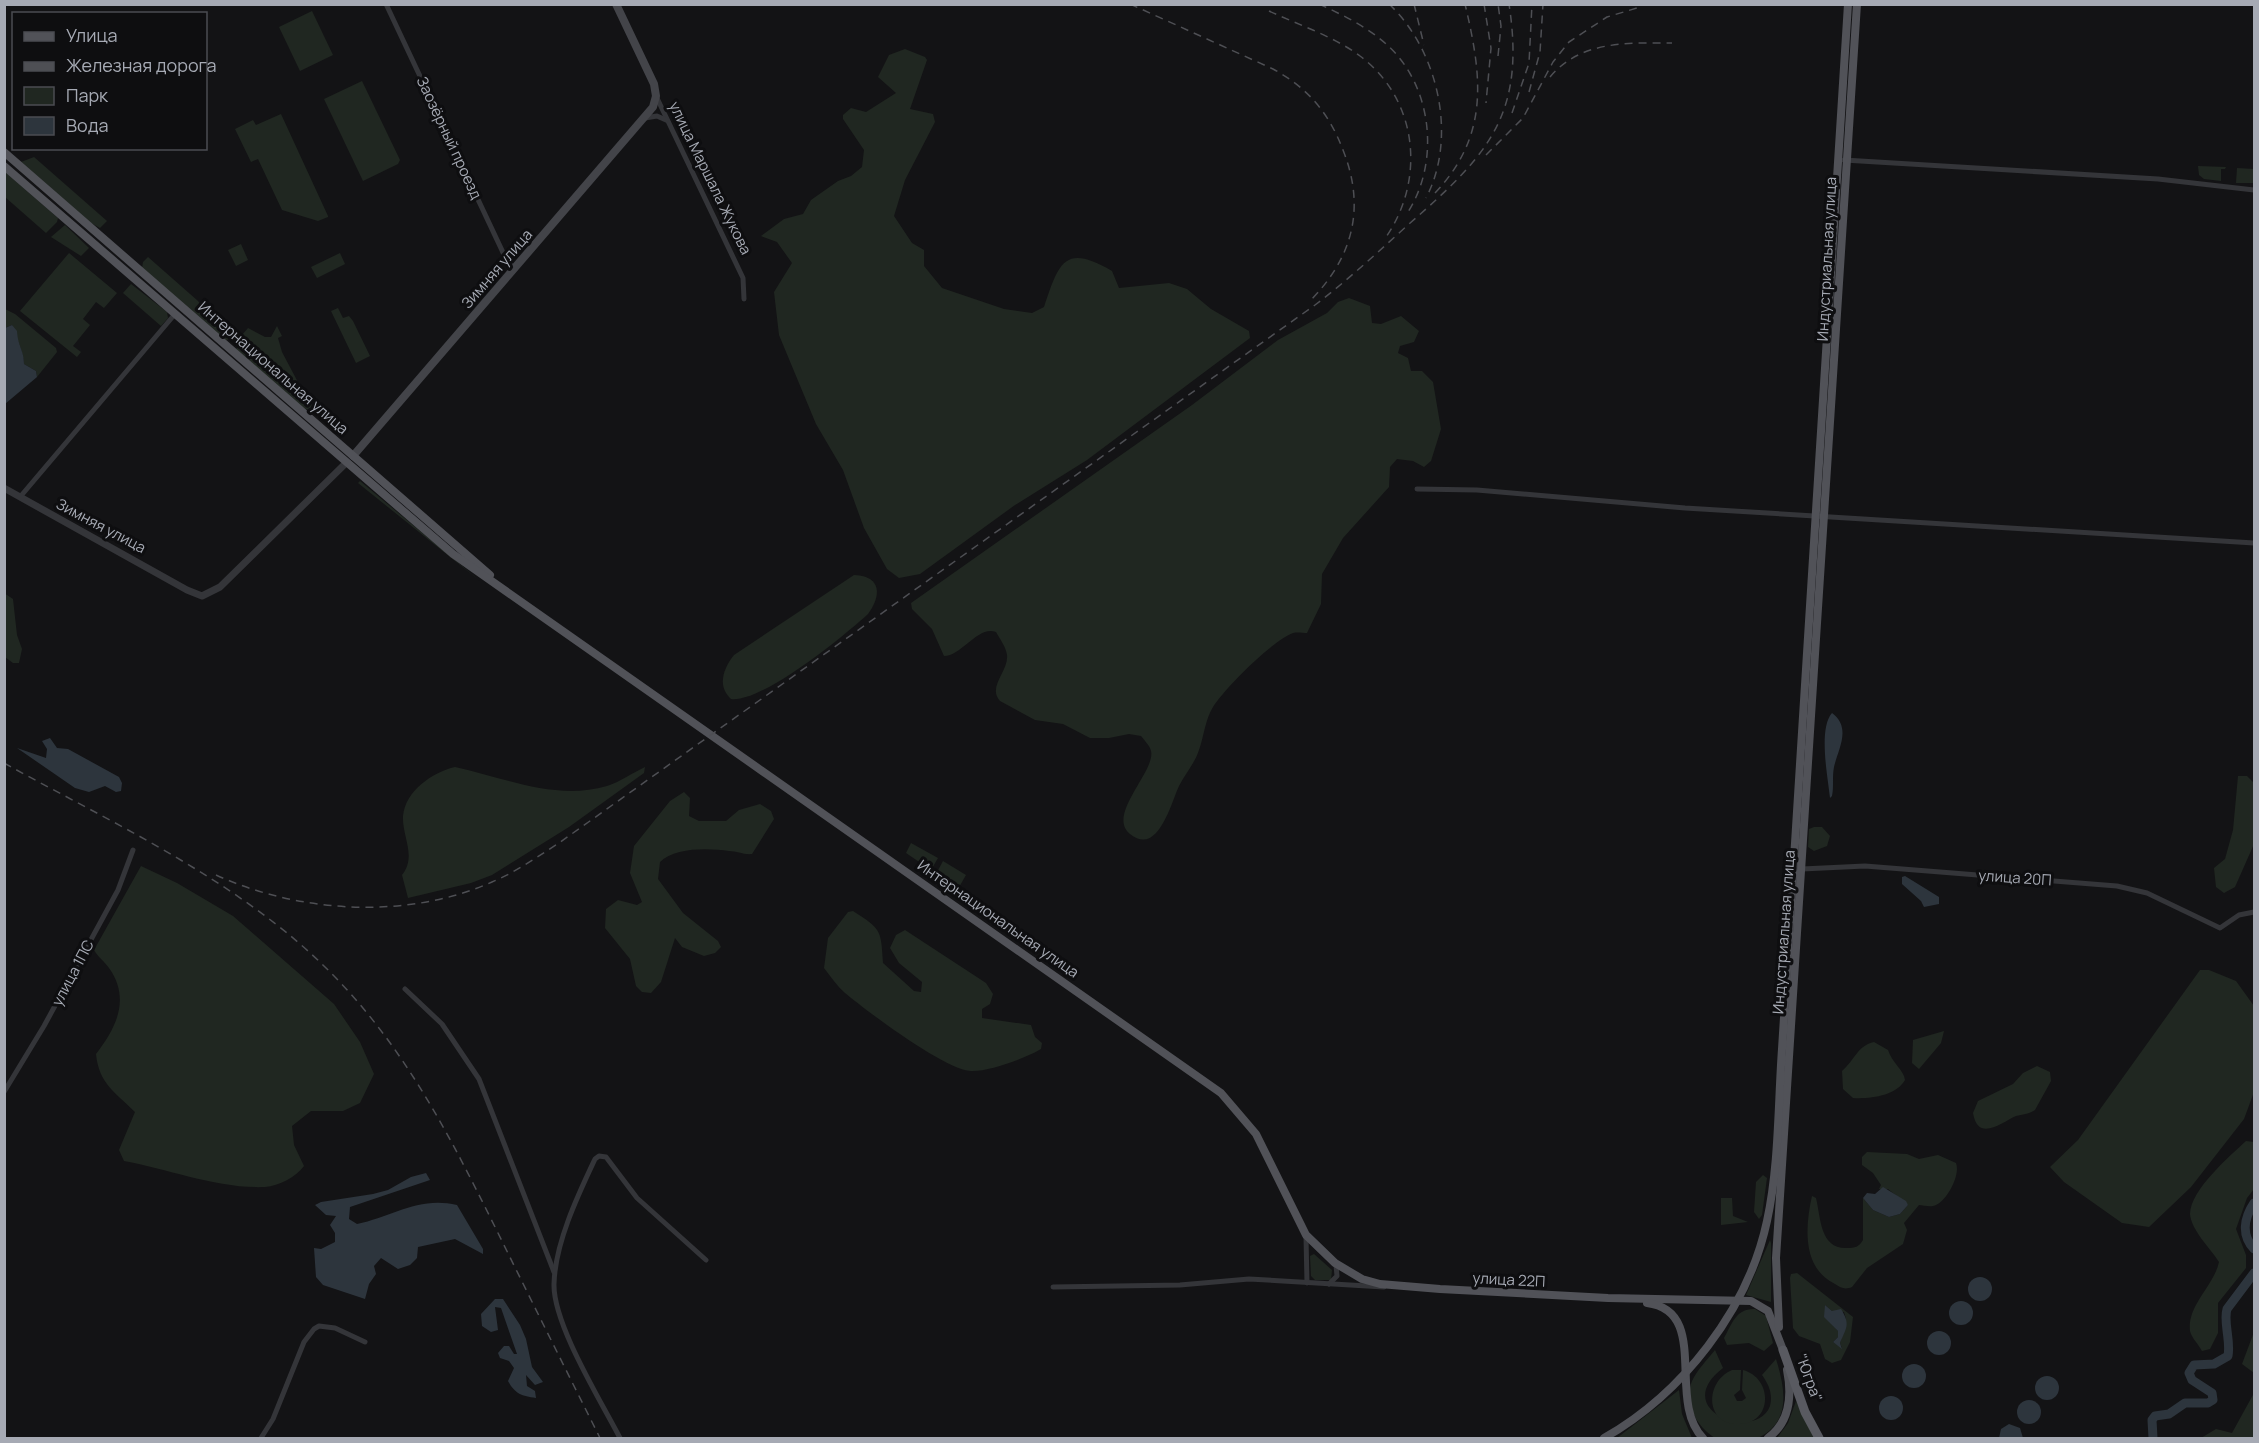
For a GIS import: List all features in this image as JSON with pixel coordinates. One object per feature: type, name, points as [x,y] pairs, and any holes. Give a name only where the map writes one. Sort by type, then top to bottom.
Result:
[{"type":"highway","name":"\"Югра\"","points":[[1783,1350],[1805,1412],[1819,1438]]},
{"type":"main road","name":"улица Маршала Жукова","points":[[616,4],[651,78],[656,96]]},
{"type":"main road","name":"Индустриальная улица","points":[[1783,1350],[1777,1305],[1776,1258],[1825,515],[1848,4]]},
{"type":"main road","name":"Индустриальная улица","points":[[1604,1438],[1650,1406],[1685,1374],[1735,1301],[1759,1248],[1771,1198],[1815,515],[1842,160],[1857,4]]},
{"type":"main road","name":"Зимняя улица","points":[[353,456],[645,118],[653,107],[656,96]]},
{"type":"main road","name":"Интернациональная улица","points":[[4,152],[456,547],[526,603]]},
{"type":"main road","name":"Интернациональная улица","points":[[4,166],[445,549],[526,603],[1215,1088],[1240,1112],[1256,1134],[1306,1235],[1320,1251],[1336,1264],[1370,1282],[1408,1288]]},
{"type":"main road","points":[[65,218],[72,210]]},
{"type":"main road","points":[[268,396],[275,388]]},
{"type":"main road","points":[[346,464],[353,456]]},
{"type":"main road","name":"улица 22П","points":[[1408,1288],[1756,1303],[1768,1311],[1783,1350]]},
{"type":"main road","name":"улица 22П","points":[[1608,1298],[1660,1306],[1672,1314],[1683,1332],[1688,1411],[1692,1425],[1703,1438]]},
{"type":"main road","name":"\"Югра\"","points":[[1768,1438],[1781,1425],[1787,1412],[1790,1393],[1783,1350]]},
{"type":"street","name":"Заозёрный проезд","points":[[386,4],[507,261],[514,269]]},
{"type":"street","name":"улица Маршала Жукова","points":[[656,96],[743,278],[744,299]]},
{"type":"street","points":[[645,118],[662,110]]},
{"type":"street","points":[[645,118],[657,116],[666,120]]},
{"type":"street","points":[[1842,160],[2138,177],[2254,190]]},
{"type":"street","points":[[20,497],[175,314]]},
{"type":"street","name":"Зимняя улица","points":[[4,488],[202,596],[220,588],[346,464]]},
{"type":"street","points":[[1417,489],[1477,490],[1815,515],[2254,543]]},
{"type":"street","name":"улица 1ПС","points":[[4,1092],[44,1026],[118,890],[133,850]]},
{"type":"street","name":"улица 20П","points":[[1802,869],[1865,866],[2117,886],[2147,893],[2220,928],[2239,915],[2254,912]]},
{"type":"street","points":[[405,989],[442,1024],[478,1079],[555,1273]]},
{"type":"street","points":[[620,1438],[565,1327],[554,1291],[555,1273],[571,1212],[595,1159],[602,1155],[606,1157],[637,1198],[706,1260]]},
{"type":"street","points":[[1306,1235],[1307,1283]]},
{"type":"street","points":[[1308,1253],[1312,1249],[1320,1251]]},
{"type":"street","points":[[1327,1285],[1337,1276],[1336,1264]]},
{"type":"street","points":[[1053,1287],[1180,1285],[1249,1280],[1408,1288]]},
{"type":"street","points":[[261,1438],[273,1419],[304,1342],[314,1329],[319,1326],[335,1328],[365,1342]]},
{"type":"green space","points":[[312,11],[333,55],[300,71],[279,27]]},
{"type":"green space","points":[[905,49],[927,60],[910,109],[933,114],[935,122],[905,180],[894,216],[912,243],[924,250],[924,266],[942,288],[1004,309],[1032,313],[1044,307],[1059,269],[1073,258],[1083,259],[1112,271],[1119,288],[1169,283],[1187,289],[1211,309],[1249,331],[1250,338],[1087,460],[1015,505],[920,574],[899,578],[887,569],[864,528],[843,470],[816,424],[779,335],[774,292],[792,263],[777,242],[761,236],[784,219],[803,214],[811,200],[862,167],[864,150],[843,119],[843,115],[851,108],[866,112],[896,93],[878,77],[889,55]]},
{"type":"green space","points":[[362,81],[400,160],[398,164],[363,181],[324,99]]},
{"type":"green space","points":[[281,114],[328,216],[318,221],[282,210],[258,159],[251,162],[235,129],[253,120],[256,125]]},
{"type":"green space","points":[[34,157],[107,221],[100,228],[91,223],[21,162]]},
{"type":"green space","points":[[2198,166],[2226,167],[2221,169],[2221,181],[2204,179],[2199,175]]},
{"type":"green space","points":[[2237,168],[2254,169],[2254,183],[2236,183]]},
{"type":"green space","points":[[4,171],[58,218],[46,233],[5,197]]},
{"type":"green space","points":[[65,225],[89,248],[81,256],[51,237]]},
{"type":"green space","points":[[241,244],[248,260],[236,266],[228,250]]},
{"type":"green space","points":[[69,253],[117,293],[104,308],[96,302],[83,319],[90,325],[73,346],[81,352],[77,357],[20,311]]},
{"type":"green space","points":[[340,253],[345,264],[317,278],[311,267]]},
{"type":"green space","points":[[148,257],[198,301],[210,315],[219,318],[236,333],[226,340],[142,268],[143,262]]},
{"type":"green space","points":[[131,284],[167,312],[168,318],[161,326],[123,293]]},
{"type":"green space","points":[[1349,298],[1370,306],[1372,323],[1381,324],[1401,316],[1419,331],[1414,342],[1400,346],[1398,353],[1408,358],[1411,371],[1422,371],[1433,382],[1441,429],[1431,461],[1424,467],[1413,461],[1397,459],[1390,467],[1389,487],[1343,538],[1322,574],[1321,604],[1307,633],[1293,633],[1284,637],[1238,677],[1219,699],[1208,717],[1197,755],[1179,786],[1162,825],[1148,839],[1140,839],[1130,834],[1124,826],[1124,816],[1127,805],[1151,760],[1151,751],[1141,736],[1129,734],[1109,738],[1090,738],[1063,724],[1035,720],[1000,701],[996,690],[1007,655],[996,632],[983,633],[951,655],[944,656],[932,629],[912,609],[911,603],[1192,405],[1278,340],[1327,313],[1338,302]]},
{"type":"green space","points":[[338,308],[343,318],[349,316],[353,321],[370,356],[356,363],[331,311]]},
{"type":"green space","points":[[5,309],[15,314],[56,348],[57,352],[37,377],[36,371],[24,364],[12,325],[5,328]]},
{"type":"green space","points":[[277,326],[282,336],[278,338],[282,352],[300,386],[242,335],[248,328],[265,337],[271,337]]},
{"type":"green space","points":[[244,340],[246,346],[249,344],[316,404],[310,411],[300,406],[236,349]]},
{"type":"green space","points":[[360,481],[480,581],[358,483]]},
{"type":"green space","points":[[854,575],[870,579],[876,588],[876,600],[868,614],[822,652],[782,680],[745,697],[731,699],[724,689],[723,677],[734,655]]},
{"type":"green space","points":[[4,593],[13,599],[17,635],[22,649],[19,663],[13,663],[5,657]]},
{"type":"green space","points":[[455,767],[531,786],[568,791],[607,786],[645,767],[644,773],[569,827],[492,875],[471,883],[408,898],[402,875],[409,854],[403,824],[405,807],[409,798],[429,778]]},
{"type":"green space","points":[[2238,776],[2247,776],[2254,783],[2254,844],[2235,887],[2224,893],[2216,887],[2214,868],[2225,859],[2233,830]]},
{"type":"green space","points":[[684,792],[690,798],[689,816],[699,821],[726,821],[739,810],[760,804],[771,811],[774,819],[752,854],[712,849],[693,850],[674,854],[660,862],[658,879],[683,913],[718,941],[721,947],[715,953],[704,956],[682,947],[675,938],[661,982],[651,993],[642,992],[636,986],[630,959],[605,928],[606,909],[618,900],[637,905],[642,902],[630,873],[634,846],[670,801]]},
{"type":"green space","points":[[1822,827],[1830,836],[1827,846],[1814,851],[1808,847],[1809,829]]},
{"type":"green space","points":[[911,843],[938,858],[931,870],[906,853]]},
{"type":"green space","points":[[943,861],[966,875],[958,889],[936,874]]},
{"type":"green space","points":[[141,866],[177,883],[233,916],[334,1004],[360,1042],[374,1074],[360,1103],[343,1111],[311,1111],[292,1126],[294,1145],[304,1166],[281,1183],[265,1187],[247,1187],[212,1182],[124,1161],[119,1150],[135,1112],[109,1087],[98,1064],[96,1054],[115,1024],[120,1002],[116,980],[94,950]]},
{"type":"green space","points":[[853,911],[878,931],[883,963],[914,991],[921,992],[922,982],[899,963],[890,948],[896,935],[905,930],[986,983],[993,994],[990,1004],[982,1009],[982,1018],[1031,1025],[1035,1037],[1042,1043],[1041,1049],[1007,1064],[971,1071],[959,1068],[926,1051],[871,1013],[842,990],[824,968],[828,938],[848,912]]},
{"type":"green space","points":[[2200,970],[2209,970],[2236,981],[2254,1006],[2254,1092],[2244,1119],[2191,1187],[2149,1227],[2122,1223],[2064,1182],[2050,1167],[2078,1140]]},
{"type":"green space","points":[[1944,1031],[1941,1043],[1919,1069],[1912,1063],[1913,1040]]},
{"type":"green space","points":[[1874,1042],[1888,1050],[1905,1080],[1889,1093],[1875,1097],[1853,1098],[1843,1089],[1842,1071],[1864,1046]]},
{"type":"green space","points":[[2037,1066],[2050,1072],[2051,1081],[2035,1110],[2016,1116],[1998,1126],[1985,1129],[1980,1127],[1973,1113],[1978,1101],[2013,1084],[2023,1073]]},
{"type":"green space","points":[[2246,1141],[2254,1142],[2254,1189],[2247,1198],[2236,1229],[2246,1255],[2246,1268],[2218,1303],[2218,1333],[2210,1349],[2202,1351],[2190,1331],[2190,1322],[2219,1262],[2194,1226],[2190,1214],[2196,1195],[2204,1184],[2221,1164]]},
{"type":"green space","points":[[1867,1152],[1907,1154],[1919,1159],[1938,1155],[1956,1163],[1956,1175],[1951,1189],[1938,1204],[1919,1205],[1904,1223],[1907,1230],[1903,1244],[1867,1268],[1852,1287],[1843,1288],[1824,1277],[1816,1268],[1811,1257],[1808,1246],[1808,1221],[1812,1196],[1816,1198],[1823,1231],[1831,1244],[1847,1248],[1856,1247],[1863,1240],[1863,1198],[1873,1210],[1889,1217],[1900,1214],[1908,1205],[1888,1189],[1879,1189],[1881,1185],[1873,1173],[1862,1165],[1862,1157]]},
{"type":"green space","points":[[1763,1175],[1767,1178],[1762,1215],[1759,1219],[1754,1212],[1756,1182]]},
{"type":"green space","points":[[1721,1198],[1732,1198],[1733,1216],[1748,1222],[1721,1225]]},
{"type":"green space","points":[[1770,1240],[1771,1243],[1771,1302],[1746,1295]]},
{"type":"green space","points":[[1314,1254],[1332,1270],[1331,1280],[1315,1280],[1311,1276],[1310,1256]]},
{"type":"green space","points":[[1797,1273],[1853,1317],[1850,1342],[1841,1360],[1832,1363],[1825,1359],[1820,1344],[1799,1336],[1793,1328],[1791,1274]],"holes":[[[1825,1305],[1832,1311],[1844,1312],[1846,1321],[1840,1343],[1842,1348],[1833,1342],[1838,1337],[1838,1331],[1825,1317]]]},
{"type":"green space","points":[[1755,1309],[1766,1316],[1773,1343],[1764,1351],[1749,1343],[1727,1345],[1724,1338],[1735,1318],[1743,1311]]},
{"type":"green space","points":[[2254,1332],[2254,1373],[2242,1364]]},
{"type":"green space","points":[[1715,1350],[1723,1368],[1709,1383],[1705,1397],[1710,1408],[1721,1417],[1734,1421],[1749,1422],[1762,1417],[1770,1406],[1770,1390],[1762,1375],[1776,1359],[1782,1381],[1781,1414],[1769,1431],[1758,1438],[1715,1438],[1703,1428],[1693,1414],[1689,1398],[1692,1381]]},
{"type":"green space","points":[[1732,1370],[1741,1370],[1740,1390],[1734,1395],[1737,1401],[1746,1398],[1742,1390],[1743,1370],[1753,1375],[1764,1390],[1763,1409],[1759,1416],[1751,1422],[1728,1423],[1715,1411],[1712,1402],[1713,1393],[1723,1376]]},
{"type":"green space","points":[[1679,1390],[1682,1414],[1692,1438],[1617,1438]]},
{"type":"green space","points":[[2254,1393],[2254,1438],[2201,1438],[2216,1429],[2232,1433]]},
{"type":"green space","points":[[1796,1401],[1814,1438],[1777,1438],[1788,1423]]},
{"type":"water","points":[[12,325],[17,331],[24,364],[36,371],[37,377],[5,404],[5,328]]},
{"type":"water","points":[[1832,713],[1841,725],[1842,739],[1834,767],[1833,792],[1830,798],[1825,742],[1828,720]]},
{"type":"water","points":[[50,738],[57,748],[68,749],[119,777],[122,783],[121,791],[116,792],[105,786],[89,792],[75,788],[17,748],[46,758],[47,749],[42,741]]},
{"type":"water","points":[[1905,876],[1939,897],[1939,904],[1924,907],[1921,901],[1902,884],[1902,877]]},
{"type":"water","points":[[426,1173],[430,1180],[350,1207],[349,1219],[357,1224],[417,1205],[443,1203],[457,1205],[483,1249],[483,1254],[455,1239],[418,1247],[417,1258],[410,1265],[398,1269],[381,1258],[374,1266],[376,1274],[369,1284],[365,1299],[323,1285],[316,1277],[314,1248],[321,1249],[335,1242],[335,1233],[330,1225],[336,1216],[326,1215],[315,1205],[388,1190],[411,1177]]},
{"type":"water","points":[[1883,1187],[1906,1201],[1908,1205],[1900,1214],[1889,1217],[1873,1210],[1863,1198],[1867,1193],[1875,1194]]},
{"type":"water","points":[[1980,1277],[1989,1280],[1992,1289],[1989,1298],[1980,1301],[1971,1298],[1968,1289],[1971,1280]]},
{"type":"water","points":[[495,1299],[503,1299],[526,1339],[532,1367],[543,1382],[535,1385],[526,1375],[527,1386],[535,1391],[536,1398],[519,1394],[508,1381],[514,1368],[509,1361],[500,1358],[498,1353],[504,1346],[509,1346],[514,1354],[517,1354],[501,1308],[495,1307],[498,1330],[491,1332],[482,1326],[481,1314]]},
{"type":"water","points":[[1961,1301],[1970,1304],[1973,1313],[1970,1322],[1961,1325],[1952,1322],[1949,1313],[1952,1304]]},
{"type":"water","points":[[1825,1305],[1832,1311],[1841,1309],[1846,1319],[1840,1343],[1842,1349],[1833,1342],[1838,1337],[1838,1331],[1824,1317]]},
{"type":"water","points":[[1939,1331],[1948,1334],[1951,1343],[1948,1352],[1939,1355],[1930,1352],[1927,1343],[1930,1334]]},
{"type":"water","points":[[1914,1364],[1923,1367],[1926,1376],[1923,1385],[1914,1388],[1905,1385],[1902,1376],[1905,1367]]},
{"type":"water","points":[[2047,1376],[2056,1379],[2059,1388],[2056,1397],[2047,1400],[2038,1397],[2035,1388],[2038,1379]]},
{"type":"water","points":[[1891,1396],[1900,1399],[1903,1408],[1900,1417],[1891,1420],[1882,1417],[1879,1408],[1882,1399]]},
{"type":"water","points":[[2029,1400],[2038,1403],[2041,1412],[2038,1421],[2029,1424],[2020,1421],[2017,1412],[2020,1403]]},
{"type":"water","points":[[2009,1424],[2020,1428],[2023,1438],[1999,1438],[2001,1429]]},
{"type":"waterway","points":[[2254,1203],[2245,1226],[2247,1238],[2254,1249]]},
{"type":"waterway","points":[[2153,1438],[2152,1420],[2155,1416],[2169,1414],[2185,1403],[2208,1403],[2213,1400],[2212,1393],[2192,1380],[2189,1373],[2194,1365],[2214,1364],[2228,1356],[2227,1309],[2254,1273]]},
{"type":"railway","points":[[1130,4],[1285,76],[1307,93],[1331,124],[1350,171],[1354,192],[1354,212],[1345,250],[1336,268],[1309,302]]},
{"type":"railway","points":[[1319,4],[1361,25],[1389,46],[1409,72],[1419,92],[1425,112],[1427,155],[1423,176],[1406,215]]},
{"type":"railway","points":[[1389,4],[1406,23],[1420,45],[1431,70],[1438,95],[1441,148],[1436,174],[1426,198]]},
{"type":"railway","points":[[1414,4],[1424,45]]},
{"type":"railway","points":[[1435,193],[1453,171],[1465,149],[1473,127],[1477,104],[1475,56],[1465,4]]},
{"type":"railway","points":[[1484,4],[1491,48],[1486,103]]},
{"type":"railway","points":[[1498,4],[1501,26],[1498,56]]},
{"type":"railway","points":[[216,875],[248,888],[317,904],[389,907],[459,894],[492,882],[518,869],[559,843],[1315,305],[1363,266],[1460,176],[1480,153],[1495,130],[1506,104],[1512,76],[1513,42],[1509,4]]},
{"type":"railway","points":[[1512,113],[1529,63],[1532,4]]},
{"type":"railway","points":[[1529,92],[1540,52],[1543,4]]},
{"type":"railway","points":[[1486,155],[1523,118],[1553,62],[1569,42],[1607,17],[1637,8]]},
{"type":"railway","points":[[1269,11],[1350,49],[1380,74],[1395,95],[1405,118],[1410,143],[1410,168],[1406,193],[1397,217],[1384,240]]},
{"type":"railway","points":[[1550,77],[1562,65],[1591,50],[1622,44],[1672,43]]},
{"type":"railway","points":[[4,763],[144,839],[212,879],[277,925],[349,992],[379,1028],[431,1106],[476,1189],[600,1438]]}]
